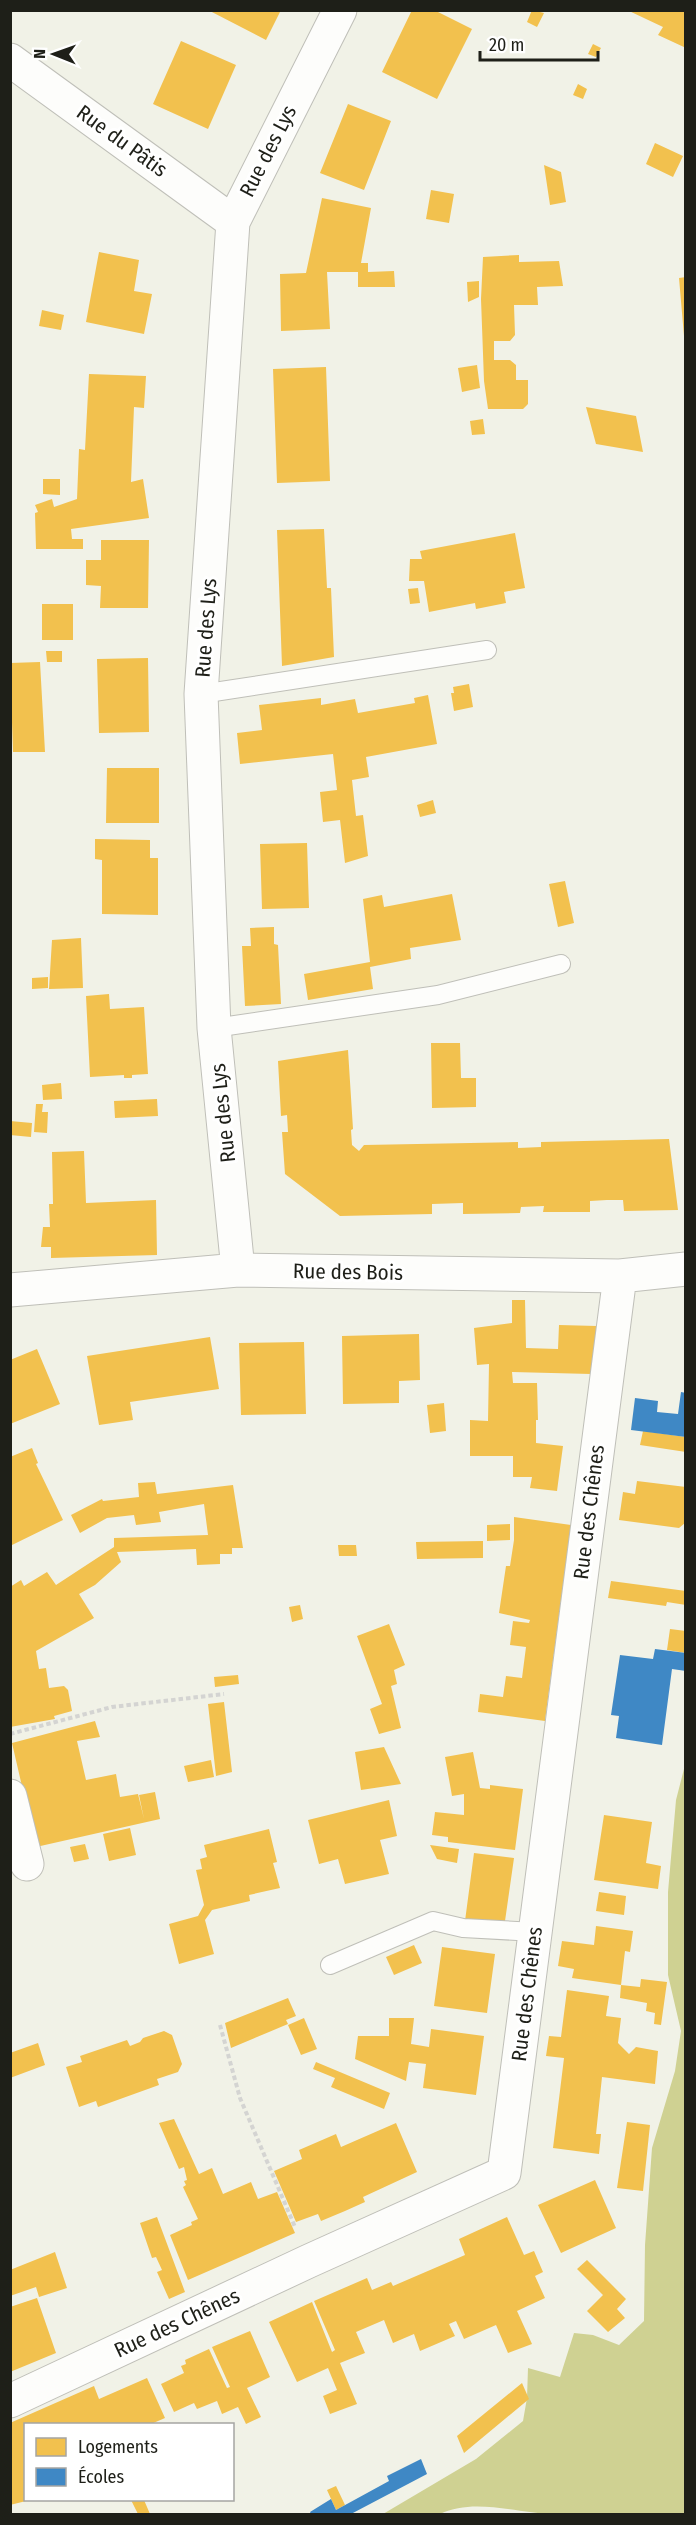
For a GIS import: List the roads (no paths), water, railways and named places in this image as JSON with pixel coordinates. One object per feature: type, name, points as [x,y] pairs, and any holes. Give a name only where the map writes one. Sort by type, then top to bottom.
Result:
[{"type":"street","name":"Rue des Lys","points":[[238,1270],[214,1028],[201,694],[232,222],[340,10]]},
{"type":"street","name":"Rue du Pâtis","points":[[10,60],[232,222]]},
{"type":"street","name":"Rue des Bois","points":[[10,1290],[238,1270],[620,1276],[686,1269]]},
{"type":"street","name":"Rue des Chênes","points":[[10,2401],[309,2260],[504,2173],[620,1276]]},
{"type":"street","points":[[10,1796],[27,1864]]},
{"type":"lane","points":[[201,694],[487,650]]},
{"type":"lane","points":[[214,1028],[438,995],[561,964]]},
{"type":"lane","points":[[330,1965],[433,1921],[463,1928],[536,1932]]}]
